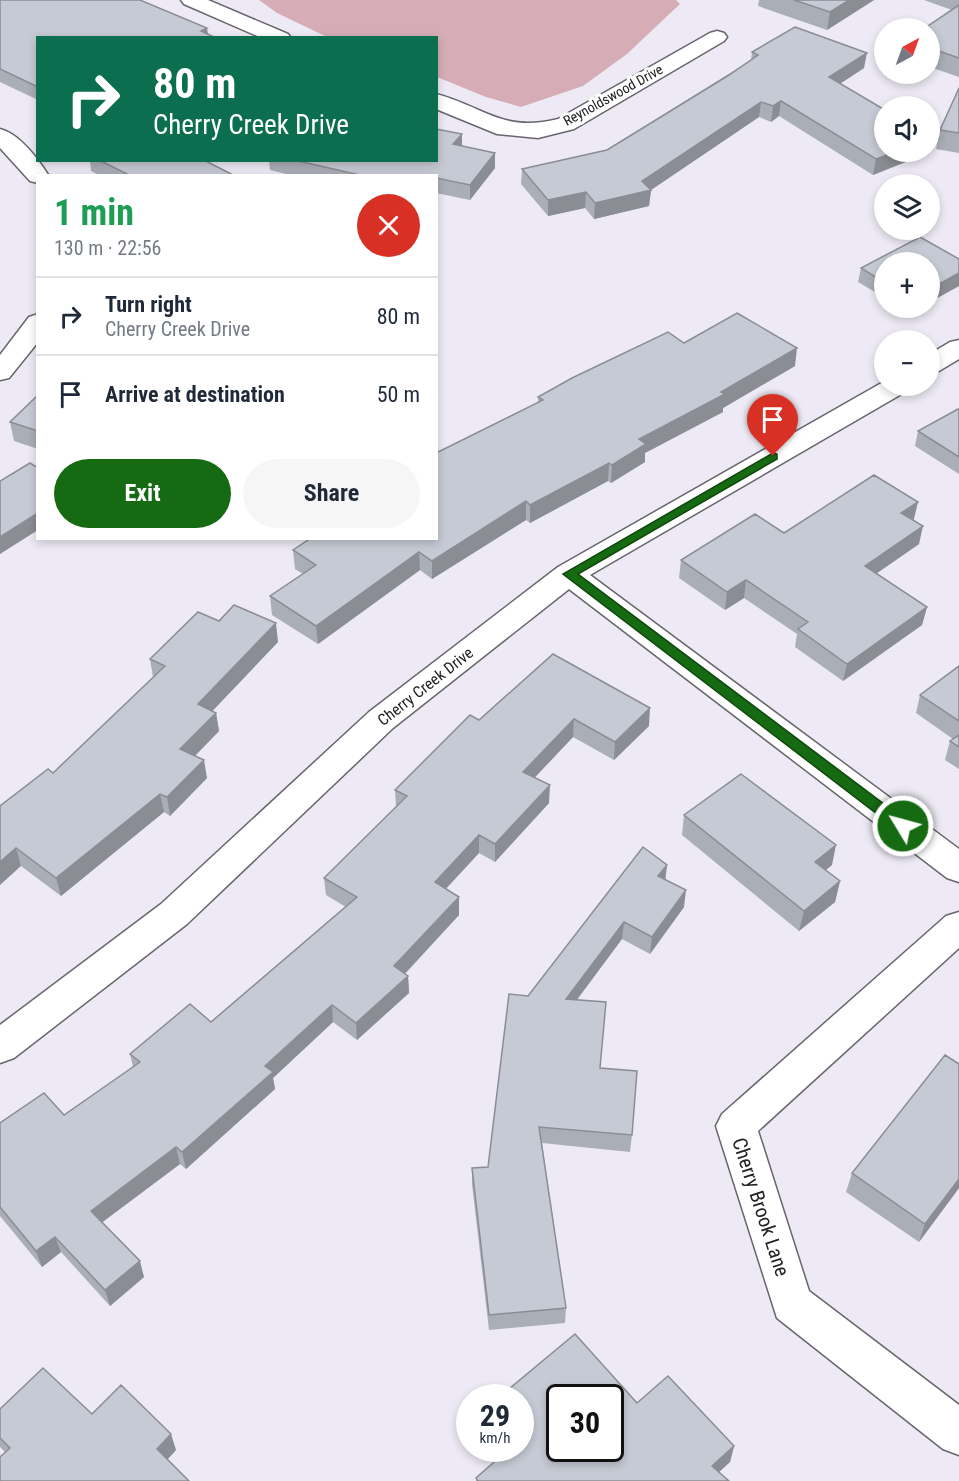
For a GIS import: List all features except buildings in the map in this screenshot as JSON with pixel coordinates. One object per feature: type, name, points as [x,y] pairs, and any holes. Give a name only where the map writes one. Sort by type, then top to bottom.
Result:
[{"type":"street","points":[[191,0],[275,36]]},
{"type":"street","name":"Reynoldswood Drive","points":[[438,102],[505,129],[537,131],[566,124],[717,37]]},
{"type":"street","points":[[0,136],[16,150],[36,174]]},
{"type":"street","points":[[0,372],[36,325]]},
{"type":"street","points":[[940,359],[959,348]]},
{"type":"street","name":"Cherry Creek Drive","points":[[0,1047],[174,914],[381,720],[569,574],[878,396]]},
{"type":"street","points":[[569,574],[959,868]]},
{"type":"street","name":"Cherry Brook Lane","points":[[959,926],[735,1126],[792,1304],[959,1433]]},
{"type":"shaded area","points":[[259,0],[676,0],[680,4],[627,54],[583,86],[521,107],[486,97],[438,77],[438,36],[325,36],[277,13]]},
{"type":"route","points":[[773,456],[569,574],[903,826]]}]
